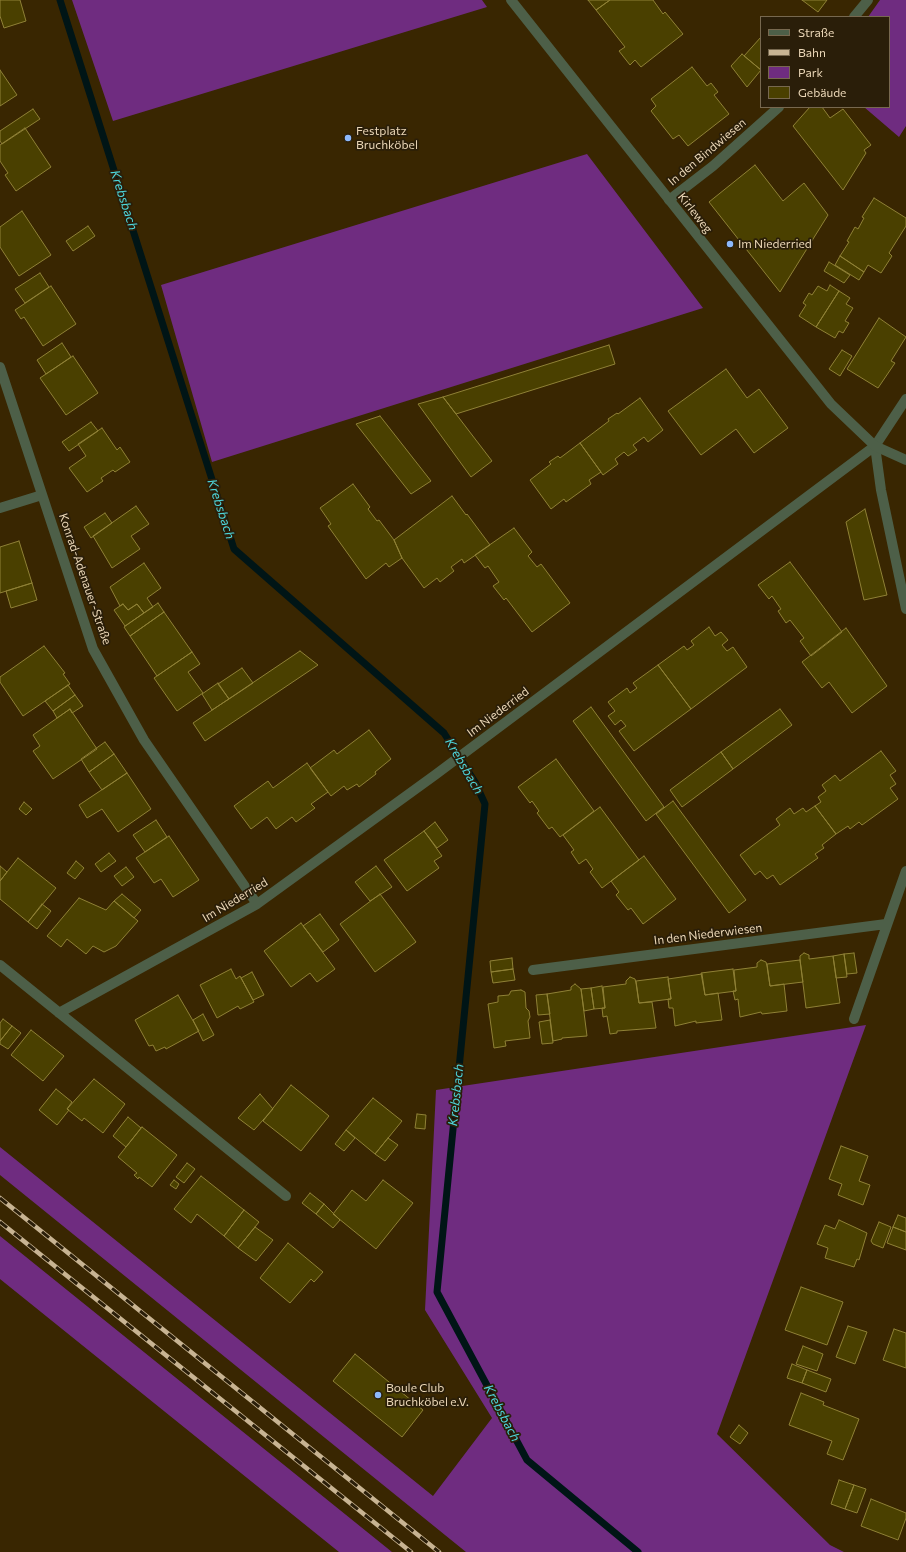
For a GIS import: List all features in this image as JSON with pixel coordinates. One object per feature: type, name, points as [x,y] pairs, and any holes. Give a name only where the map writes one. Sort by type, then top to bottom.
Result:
[{"type":"street","name":"Kirleweg","points":[[511,0],[831,404],[875,446],[906,460]]},
{"type":"street","points":[[855,16],[868,0]]},
{"type":"street","name":"In den Bindwiesen","points":[[669,200],[713,166],[778,108]]},
{"type":"street","name":"Konrad-Adenauer-Straße","points":[[0,367],[93,649],[144,740],[257,904]]},
{"type":"street","name":"Im Niederried","points":[[59,1013],[257,904],[435,775],[875,446],[906,399]]},
{"type":"street","points":[[875,446],[881,490],[906,609]]},
{"type":"street","points":[[0,508],[42,495]]},
{"type":"street","points":[[854,1020],[886,924],[906,871]]},
{"type":"street","name":"In den Niederwiesen","points":[[533,970],[886,924]]},
{"type":"street","points":[[0,965],[286,1196]]},
{"type":"green space","points":[[72,0],[482,0],[487,7],[113,121]]},
{"type":"green space","points":[[880,0],[906,0],[906,126],[899,137],[865,108],[890,108],[890,16],[869,16]]},
{"type":"green space","points":[[587,154],[703,308],[212,462],[161,285]]},
{"type":"green space","points":[[866,1025],[717,1434],[830,1545],[844,1552],[466,1552],[0,1175],[0,1147],[433,1496],[492,1418],[425,1310],[436,1090]]},
{"type":"green space","points":[[0,1236],[392,1552],[339,1552],[0,1279]]},
{"type":"building","points":[[0,0],[20,0],[26,21],[4,28],[0,16]]},
{"type":"building","points":[[588,0],[610,0],[596,10]]},
{"type":"building","points":[[610,0],[653,0],[663,14],[665,12],[683,34],[641,67],[635,60],[630,65],[619,51],[625,47],[596,10]]},
{"type":"building","points":[[802,0],[827,0],[818,12]]},
{"type":"building","points":[[760,38],[760,69],[744,56]]},
{"type":"building","points":[[742,54],[760,69],[760,71],[747,87],[731,66]]},
{"type":"building","points":[[692,67],[707,86],[711,83],[718,92],[714,95],[729,114],[688,146],[679,135],[673,139],[651,111],[656,106],[651,99]]},
{"type":"building","points":[[0,70],[17,95],[0,106]]},
{"type":"building","points":[[809,108],[823,108],[830,118],[843,109],[871,145],[864,150],[866,153],[843,190],[793,126]]},
{"type":"building","points":[[33,109],[40,119],[2,144],[0,141],[0,131]]},
{"type":"building","points":[[25,128],[51,167],[16,191],[5,175],[8,173],[0,161],[0,145]]},
{"type":"building","points":[[755,165],[783,201],[804,183],[828,215],[780,292],[709,202]]},
{"type":"building","points":[[874,198],[906,218],[906,226],[889,253],[892,256],[881,273],[868,265],[864,272],[840,256],[849,242],[847,241],[855,227],[858,229],[864,218],[862,217]]},
{"type":"building","points":[[22,211],[51,255],[19,276],[0,247],[0,227]]},
{"type":"building","points":[[88,226],[95,236],[73,251],[66,241]]},
{"type":"building","points":[[840,256],[864,272],[859,280],[835,265]]},
{"type":"building","points":[[829,262],[850,275],[844,283],[824,271]]},
{"type":"building","points":[[40,273],[49,287],[25,303],[15,289]]},
{"type":"building","points":[[830,285],[839,291],[816,327],[799,316],[806,305],[803,303],[809,293],[812,295],[818,286],[827,291]]},
{"type":"building","points":[[51,286],[76,324],[43,346],[24,317],[21,319],[15,310]]},
{"type":"building","points":[[839,291],[850,298],[846,304],[853,308],[845,321],[849,323],[843,333],[839,331],[835,338],[816,327]]},
{"type":"building","points":[[879,318],[906,337],[891,361],[895,363],[878,388],[847,369]]},
{"type":"building","points":[[62,343],[71,357],[46,374],[37,360]]},
{"type":"building","points":[[609,345],[615,364],[456,414],[443,397]]},
{"type":"building","points":[[842,350],[852,356],[840,376],[829,369]]},
{"type":"building","points":[[73,356],[98,393],[66,415],[40,378]]},
{"type":"building","points":[[726,369],[747,398],[759,389],[788,428],[754,453],[736,429],[701,455],[668,411]]},
{"type":"building","points":[[443,397],[492,461],[471,477],[418,404]]},
{"type":"building","points":[[640,398],[663,430],[648,442],[644,437],[633,445],[637,450],[628,456],[624,452],[615,459],[618,464],[603,475],[580,443],[609,421],[608,419],[617,413],[618,414]]},
{"type":"building","points":[[380,416],[431,481],[411,494],[356,424]]},
{"type":"building","points":[[91,422],[98,431],[69,451],[62,442]]},
{"type":"building","points":[[102,428],[117,450],[120,447],[130,462],[115,472],[113,470],[101,478],[103,481],[87,492],[69,468],[86,456],[78,444]]},
{"type":"building","points":[[580,443],[601,472],[589,480],[591,484],[566,502],[564,499],[551,509],[530,480],[551,464],[549,462],[558,456],[560,458]]},
{"type":"building","points":[[353,484],[370,507],[368,509],[377,521],[379,520],[394,540],[402,558],[389,567],[386,563],[366,579],[328,526],[331,524],[320,508]]},
{"type":"building","points":[[452,496],[490,545],[464,563],[462,559],[451,567],[454,571],[440,582],[437,578],[424,588],[402,558],[394,540]]},
{"type":"building","points":[[136,506],[149,524],[131,536],[140,549],[112,568],[93,536]]},
{"type":"building","points":[[865,509],[887,595],[864,600],[846,522]]},
{"type":"building","points":[[105,513],[112,523],[91,538],[84,527]]},
{"type":"building","points":[[514,528],[532,552],[528,556],[537,567],[541,564],[570,603],[532,632],[506,598],[504,600],[493,586],[499,582],[488,566],[485,568],[475,555]]},
{"type":"building","points":[[19,541],[32,583],[0,593],[0,547]]},
{"type":"building","points":[[790,562],[842,632],[811,656],[800,641],[804,638],[790,620],[786,623],[778,611],[781,609],[772,596],[769,599],[758,585]]},
{"type":"building","points":[[144,563],[161,588],[147,598],[153,607],[144,613],[137,604],[128,610],[123,604],[120,606],[110,587]]},
{"type":"building","points":[[32,583],[37,600],[11,608],[6,591]]},
{"type":"building","points":[[158,603],[164,612],[130,636],[124,627]]},
{"type":"building","points":[[123,604],[128,610],[137,604],[144,613],[125,626],[114,610]]},
{"type":"building","points":[[164,612],[192,652],[157,676],[130,636]]},
{"type":"building","points":[[709,627],[715,636],[721,632],[728,640],[722,645],[727,651],[733,647],[747,667],[691,709],[658,665],[684,646],[687,650],[694,645],[691,641]]},
{"type":"building","points":[[846,628],[887,686],[852,713],[829,682],[822,688],[802,662]]},
{"type":"building","points":[[44,646],[65,673],[63,674],[70,684],[23,716],[0,682],[0,677]]},
{"type":"building","points":[[300,651],[318,665],[205,741],[193,723]]},
{"type":"building","points":[[192,652],[200,664],[188,672],[203,693],[177,711],[154,678]]},
{"type":"building","points":[[658,665],[691,709],[634,751],[619,731],[626,726],[621,720],[615,725],[608,716],[615,711],[608,702],[627,688],[630,693],[637,688],[633,683]]},
{"type":"building","points":[[242,668],[253,683],[229,699],[218,684]]},
{"type":"building","points":[[218,683],[229,699],[212,710],[202,694]]},
{"type":"building","points":[[68,685],[75,695],[53,711],[45,701]]},
{"type":"building","points":[[75,695],[83,706],[72,713],[70,709],[57,718],[53,711]]},
{"type":"building","points":[[591,707],[664,807],[646,821],[573,721]]},
{"type":"building","points":[[70,709],[97,749],[53,779],[33,751],[40,746],[33,735]]},
{"type":"building","points":[[780,709],[792,725],[733,769],[721,752]]},
{"type":"building","points":[[369,730],[391,759],[375,772],[376,774],[359,787],[357,784],[347,790],[344,786],[331,796],[310,768],[334,750],[337,754]]},
{"type":"building","points":[[105,742],[114,754],[89,772],[81,759]]},
{"type":"building","points":[[881,751],[896,771],[890,775],[896,784],[890,788],[898,799],[862,825],[859,822],[850,829],[848,826],[836,834],[815,806],[821,802],[818,797],[826,791],[822,785],[835,775],[840,781]]},
{"type":"building","points":[[721,752],[733,769],[682,807],[670,790]]},
{"type":"building","points":[[114,754],[127,773],[102,790],[89,772]]},
{"type":"building","points":[[556,759],[594,811],[560,837],[552,827],[549,829],[537,813],[539,811],[532,801],[530,803],[518,787]]},
{"type":"building","points":[[307,763],[328,792],[311,804],[315,808],[296,822],[292,817],[276,829],[267,817],[251,829],[234,806],[268,781],[273,788]]},
{"type":"building","points":[[127,773],[151,809],[118,832],[102,809],[87,818],[79,805]]},
{"type":"building","points":[[673,801],[746,900],[729,913],[656,814]]},
{"type":"building","points":[[24,802],[32,809],[26,815],[19,809]]},
{"type":"building","points":[[815,806],[836,834],[822,845],[824,848],[815,854],[818,858],[780,885],[773,875],[767,879],[760,871],[755,875],[740,855],[780,825],[776,819],[790,808],[794,814],[803,808],[806,812]]},
{"type":"building","points":[[600,807],[639,860],[602,888],[590,872],[593,869],[586,859],[579,864],[571,852],[574,850],[563,835]]},
{"type":"building","points":[[156,820],[167,837],[145,852],[133,835]]},
{"type":"building","points":[[435,822],[448,840],[437,848],[424,831]]},
{"type":"building","points":[[424,831],[442,856],[434,861],[439,868],[407,891],[384,860]]},
{"type":"building","points":[[169,836],[199,880],[173,897],[161,879],[154,883],[136,858]]},
{"type":"building","points":[[109,853],[116,861],[101,872],[95,864]]},
{"type":"building","points":[[644,856],[676,899],[643,924],[631,908],[628,910],[616,895],[619,892],[611,881]]},
{"type":"building","points":[[18,858],[56,888],[28,922],[0,899],[0,881]]},
{"type":"building","points":[[76,861],[84,868],[75,879],[67,873]]},
{"type":"building","points":[[0,866],[7,872],[0,881]]},
{"type":"building","points":[[376,866],[392,887],[370,901],[355,882]]},
{"type":"building","points":[[126,867],[134,877],[122,886],[114,876]]},
{"type":"building","points":[[122,894],[141,910],[134,918],[114,901]]},
{"type":"building","points":[[380,894],[416,942],[375,972],[340,924]]},
{"type":"building","points":[[79,898],[106,910],[114,901],[138,921],[116,946],[104,952],[93,946],[86,954],[67,939],[61,947],[47,936]]},
{"type":"building","points":[[42,904],[51,911],[37,929],[28,922]]},
{"type":"building","points":[[320,914],[339,940],[323,952],[303,926]]},
{"type":"building","points":[[301,923],[335,969],[317,982],[310,973],[291,987],[264,951]]},
{"type":"building","points":[[804,953],[809,955],[809,959],[833,956],[840,1003],[806,1008],[800,960],[800,956]]},
{"type":"building","points":[[854,953],[857,973],[847,974],[844,954]]},
{"type":"building","points":[[844,954],[847,977],[836,978],[833,956]]},
{"type":"building","points":[[512,958],[513,969],[491,972],[490,961]]},
{"type":"building","points":[[761,960],[766,962],[770,986],[784,984],[787,1011],[762,1014],[761,1012],[740,1017],[738,999],[735,1000],[733,991],[736,991],[734,970],[757,967],[757,963]]},
{"type":"building","points":[[800,960],[803,982],[770,986],[767,964]]},
{"type":"building","points":[[231,969],[236,979],[240,976],[254,1002],[240,1009],[238,1006],[217,1018],[200,985]]},
{"type":"building","points":[[513,969],[515,980],[493,983],[491,972]]},
{"type":"building","points":[[733,969],[736,991],[705,995],[701,973]]},
{"type":"building","points":[[252,972],[264,995],[253,1000],[241,978]]},
{"type":"building","points":[[702,974],[705,995],[718,993],[722,1020],[696,1023],[696,1021],[675,1026],[673,1008],[669,1008],[668,999],[671,999],[668,979]]},
{"type":"building","points":[[630,977],[635,979],[639,1003],[652,1002],[656,1028],[617,1031],[617,1033],[610,1034],[607,1016],[603,1017],[602,1008],[605,1008],[603,987],[626,984],[626,981]]},
{"type":"building","points":[[668,977],[671,999],[639,1003],[636,981]]},
{"type":"building","points":[[575,984],[581,989],[587,1036],[562,1038],[553,1041],[547,994],[571,990],[571,987]]},
{"type":"building","points":[[602,986],[605,1008],[594,1009],[591,988]]},
{"type":"building","points":[[591,988],[594,1009],[584,1011],[581,989]]},
{"type":"building","points":[[521,990],[525,992],[526,1008],[529,1011],[530,1017],[528,1021],[530,1038],[505,1041],[506,1046],[494,1048],[488,1004],[498,1002],[498,996],[509,995],[511,991]]},
{"type":"building","points":[[547,994],[550,1014],[538,1015],[536,995]]},
{"type":"building","points":[[178,995],[199,1031],[166,1049],[165,1047],[156,1051],[153,1045],[149,1046],[135,1020]]},
{"type":"building","points":[[203,1014],[214,1035],[203,1041],[193,1020]]},
{"type":"building","points":[[3,1019],[12,1026],[0,1041],[0,1023]]},
{"type":"building","points":[[550,1020],[553,1043],[542,1044],[539,1022]]},
{"type":"building","points":[[12,1026],[21,1033],[8,1049],[0,1044],[0,1041]]},
{"type":"building","points":[[31,1030],[64,1056],[43,1081],[11,1055]]},
{"type":"building","points":[[94,1079],[125,1104],[103,1133],[84,1118],[82,1121],[67,1109]]},
{"type":"building","points":[[291,1085],[329,1116],[301,1151],[263,1121]]},
{"type":"building","points":[[56,1089],[72,1102],[67,1109],[69,1110],[57,1125],[39,1110]]},
{"type":"building","points":[[260,1094],[273,1109],[254,1130],[238,1118]]},
{"type":"building","points":[[373,1098],[402,1121],[375,1154],[346,1130]]},
{"type":"building","points":[[417,1114],[426,1115],[425,1129],[415,1128]]},
{"type":"building","points":[[128,1117],[141,1128],[126,1147],[113,1136]]},
{"type":"building","points":[[142,1127],[177,1155],[152,1187],[139,1177],[138,1179],[134,1175],[137,1173],[118,1157]]},
{"type":"building","points":[[346,1130],[355,1138],[344,1151],[335,1144]]},
{"type":"building","points":[[388,1138],[398,1145],[385,1161],[375,1154]]},
{"type":"building","points":[[841,1146],[868,1156],[859,1181],[870,1185],[863,1205],[838,1195],[842,1184],[829,1179]]},
{"type":"building","points":[[187,1163],[195,1169],[184,1183],[176,1177]]},
{"type":"building","points":[[201,1176],[244,1210],[224,1236],[197,1214],[191,1223],[174,1209]]},
{"type":"building","points":[[174,1180],[179,1184],[176,1189],[170,1185]]},
{"type":"building","points":[[383,1180],[413,1203],[376,1249],[333,1214],[352,1190],[366,1201]]},
{"type":"building","points":[[310,1193],[324,1204],[316,1214],[302,1203]]},
{"type":"building","points":[[324,1204],[340,1220],[333,1228],[316,1214]]},
{"type":"building","points":[[244,1210],[259,1222],[238,1248],[224,1236]]},
{"type":"building","points":[[898,1215],[906,1218],[906,1232],[893,1227]]},
{"type":"building","points":[[839,1220],[867,1233],[859,1260],[857,1259],[854,1267],[825,1258],[828,1248],[817,1244],[825,1225],[835,1229]]},
{"type":"building","points":[[879,1222],[891,1227],[883,1248],[873,1244],[871,1241]]},
{"type":"building","points":[[255,1227],[273,1240],[256,1261],[238,1248]]},
{"type":"building","points":[[893,1227],[906,1232],[906,1250],[887,1243]]},
{"type":"building","points":[[288,1243],[323,1272],[314,1282],[311,1279],[290,1303],[260,1278]]},
{"type":"building","points":[[801,1287],[843,1302],[827,1345],[785,1330]]},
{"type":"building","points":[[848,1326],[867,1332],[855,1364],[836,1357]]},
{"type":"building","points":[[894,1329],[906,1333],[906,1368],[883,1360]]},
{"type":"building","points":[[803,1346],[823,1354],[817,1371],[796,1364]]},
{"type":"building","name":"Boule Club Bruchköbel e.V.","points":[[355,1354],[423,1410],[402,1437],[333,1381]]},
{"type":"building","points":[[792,1364],[807,1370],[802,1383],[787,1378]]},
{"type":"building","points":[[807,1370],[831,1379],[826,1392],[802,1383]]},
{"type":"building","points":[[801,1393],[824,1402],[823,1405],[859,1419],[843,1460],[827,1454],[832,1441],[789,1425]]},
{"type":"building","points":[[739,1425],[748,1433],[740,1444],[730,1437]]},
{"type":"building","points":[[839,1480],[854,1485],[845,1509],[831,1504]]},
{"type":"building","points":[[854,1485],[866,1489],[857,1513],[845,1509]]},
{"type":"building","points":[[871,1499],[906,1513],[906,1518],[898,1540],[861,1526]]},
{"type":"waterway","name":"Krebsbach","points":[[60,0],[234,549],[444,733],[475,782],[485,804],[437,1292],[527,1460],[638,1552]]},
{"type":"railway","points":[[0,1198],[439,1552]]},
{"type":"railway","points":[[0,1222],[411,1552]]},
{"type":"place","name":"Festplatz Bruchköbel","points":[[348,138]]},
{"type":"place","name":"Im Niederried","points":[[730,244]]},
{"type":"place","name":"Boule Club Bruchköbel e.V.","points":[[378,1395]]}]
